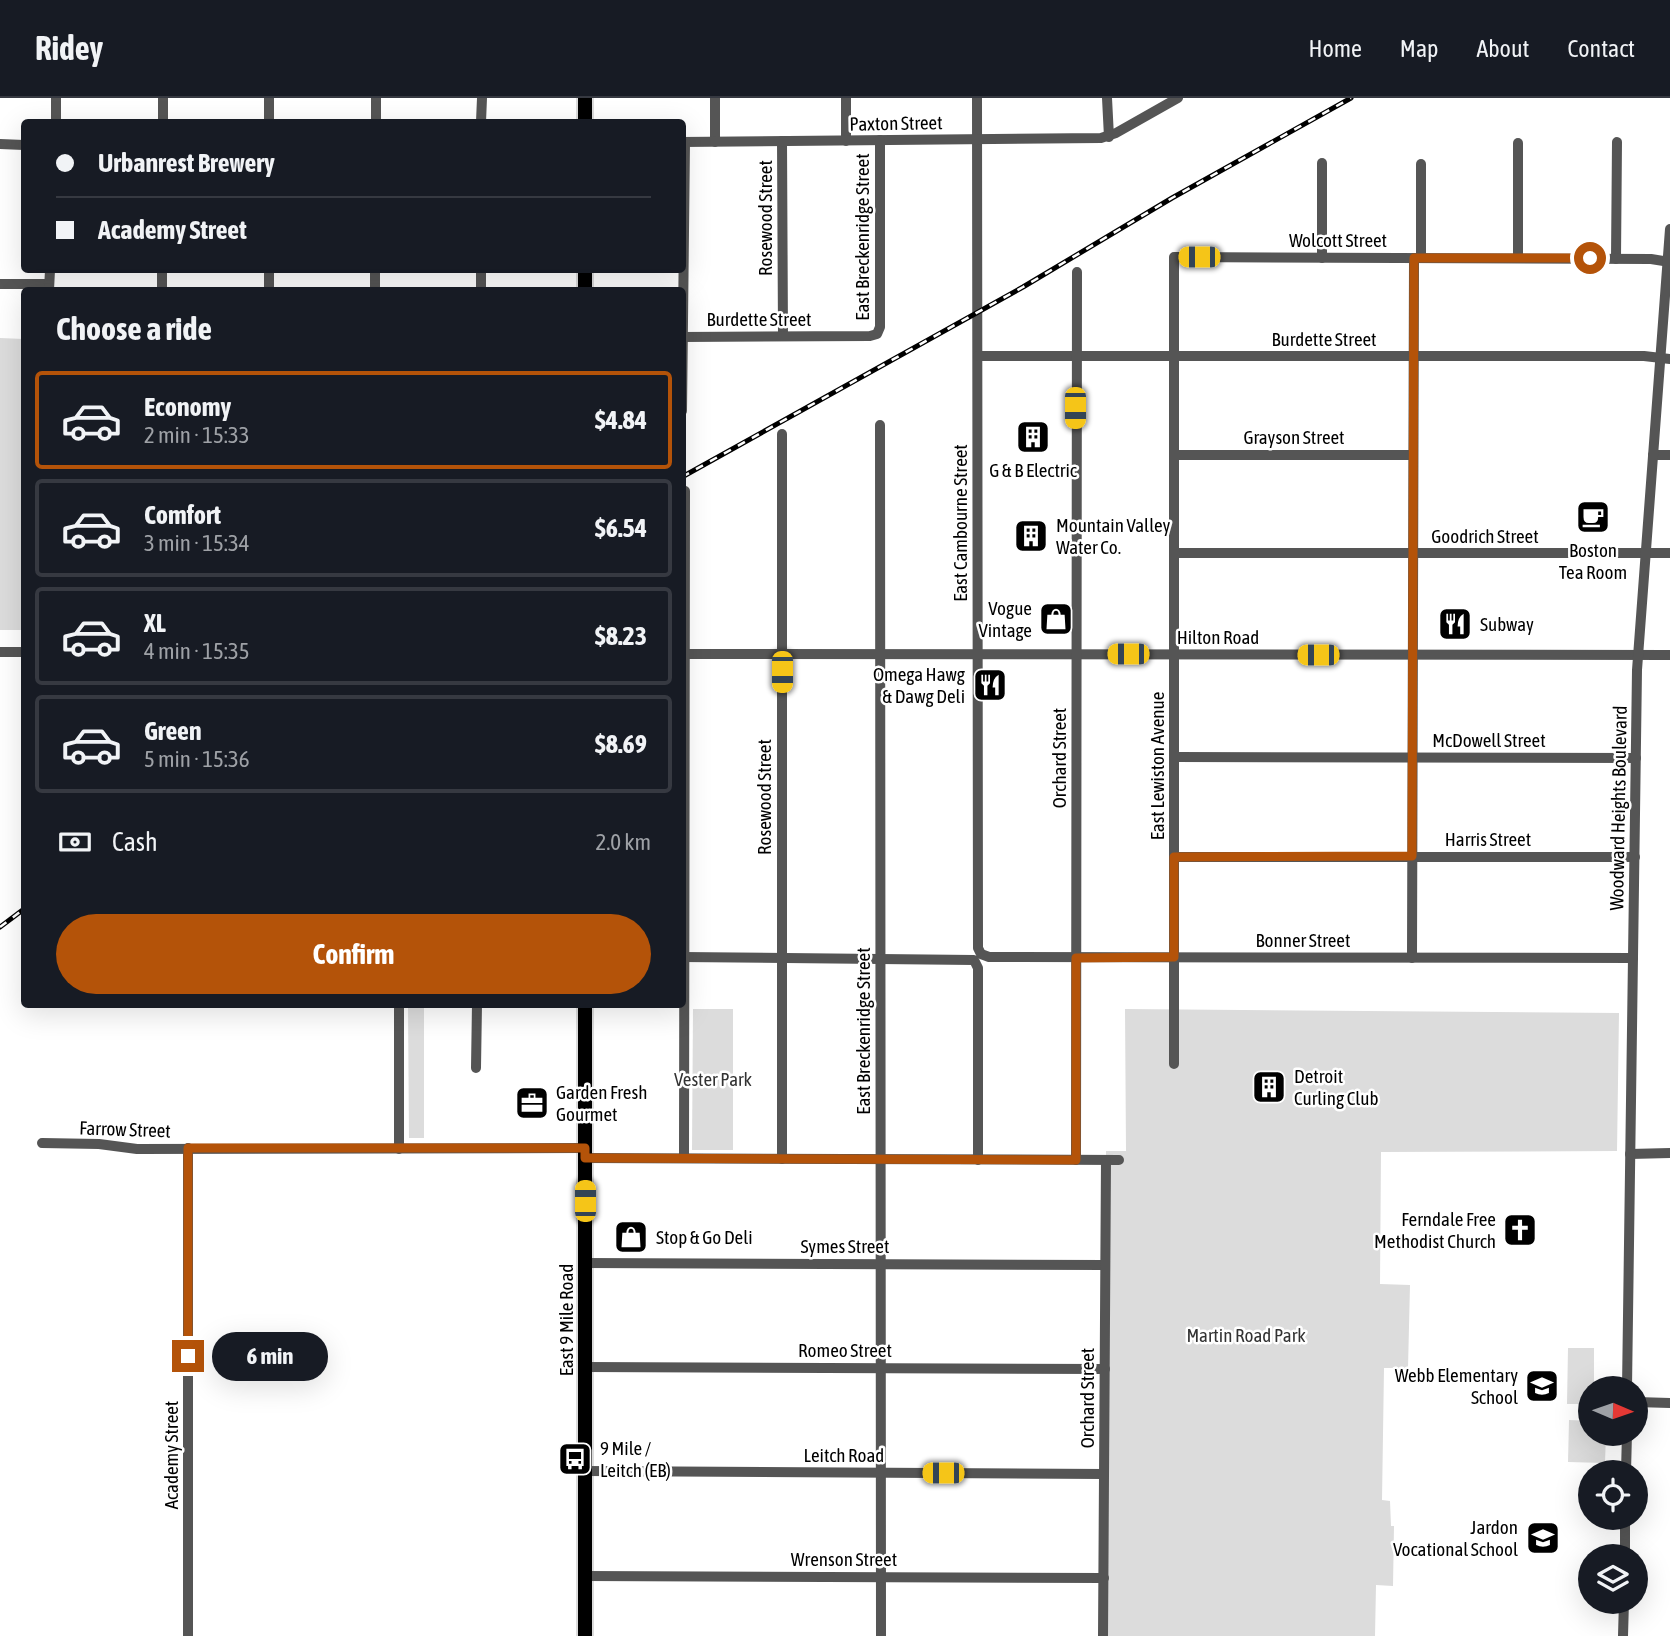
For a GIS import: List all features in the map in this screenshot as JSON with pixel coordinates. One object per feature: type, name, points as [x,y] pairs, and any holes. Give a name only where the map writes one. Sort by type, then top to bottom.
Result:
[{"type":"main road","points":[[585,98],[585,119]]},
{"type":"main road","name":"East 9 Mile Road","points":[[585,1008],[585,1636]]},
{"type":"street","points":[[56,98],[56,119]]},
{"type":"street","points":[[163,98],[163,119]]},
{"type":"street","points":[[269,98],[269,119]]},
{"type":"street","points":[[376,98],[376,119]]},
{"type":"street","points":[[481,119],[482,98]]},
{"type":"street","points":[[715,98],[715,142]]},
{"type":"street","name":"East Breckenridge Street","points":[[846,98],[846,141]]},
{"type":"street","name":"East Cambourne Street","points":[[977,98],[978,947]]},
{"type":"street","points":[[1107,98],[1109,136],[1178,98]]},
{"type":"street","name":"Paxton Street","points":[[686,142],[1109,136]]},
{"type":"street","name":"East Breckenridge Street","points":[[877,334],[880,327],[880,140]]},
{"type":"street","name":"Rosewood Street","points":[[782,141],[783,336]]},
{"type":"street","points":[[1616,142],[1616,259]]},
{"type":"street","points":[[1518,143],[1518,258]]},
{"type":"street","points":[[0,144],[21,145]]},
{"type":"street","points":[[1322,163],[1322,258]]},
{"type":"street","points":[[1412,958],[1413,455],[1420,164]]},
{"type":"street","name":"Woodward Heights Boulevard","points":[[1627,1376],[1638,654],[1653,455],[1665,359],[1670,229]]},
{"type":"street","name":"Wolcott Street","points":[[1174,257],[1655,259],[1669,262]]},
{"type":"street","name":"East Lewiston Avenue","points":[[1174,257],[1174,1064]]},
{"type":"street","name":"Orchard Street","points":[[1076,1160],[1077,272]]},
{"type":"street","points":[[0,284],[49,287]]},
{"type":"street","name":"Burdette Street","points":[[686,337],[877,334]]},
{"type":"street","name":"Burdette Street","points":[[978,356],[1665,359]]},
{"type":"street","name":"East Breckenridge Street","points":[[880,425],[881,1636]]},
{"type":"street","name":"Rosewood Street","points":[[782,434],[782,1159]]},
{"type":"street","name":"Grayson Street","points":[[1174,455],[1413,455]]},
{"type":"street","points":[[1653,455],[1670,455]]},
{"type":"street","name":"Goodrich Street","points":[[1175,553],[1670,554]]},
{"type":"street","points":[[0,652],[21,652]]},
{"type":"street","name":"Hilton Road","points":[[686,654],[1670,655]]},
{"type":"street","name":"McDowell Street","points":[[1175,757],[1636,758]]},
{"type":"street","name":"Harris Street","points":[[1174,857],[1634,857]]},
{"type":"street","name":"Bonner Street","points":[[978,947],[986,957],[1633,958]]},
{"type":"street","points":[[686,957],[974,960],[977,964],[978,1160]]},
{"type":"street","points":[[399,1008],[399,1149]]},
{"type":"street","points":[[476,1068],[477,1008]]},
{"type":"street","points":[[683,1008],[684,1158]]},
{"type":"street","name":"Farrow Street","points":[[42,1143],[99,1144],[137,1149],[399,1149],[684,1158],[1119,1160]]},
{"type":"street","name":"Academy Street","points":[[188,1148],[188,1636]]},
{"type":"street","points":[[1630,1154],[1670,1153]]},
{"type":"street","name":"Orchard Street","points":[[1103,1636],[1106,1160]]},
{"type":"street","name":"Symes Street","points":[[585,1263],[1105,1265]]},
{"type":"street","name":"Romeo Street","points":[[585,1367],[1105,1369]]},
{"type":"street","points":[[1648,1402],[1670,1403]]},
{"type":"street","name":"Leitch Road","points":[[584,1471],[1104,1474]]},
{"type":"street","name":"Wrenson Street","points":[[585,1576],[1104,1578]]},
{"type":"street","points":[[1623,1636],[1624,1614]]},
{"type":"green space","points":[[0,338],[21,339],[21,630],[0,630]]},
{"type":"green space","points":[[408,1008],[424,1008],[424,1138],[409,1138]]},
{"type":"green space","name":"Vester Park","points":[[693,1009],[733,1009],[733,1150],[692,1150]]},
{"type":"green space","name":"Martin Road Park","points":[[1125,1009],[1619,1013],[1617,1151],[1381,1152],[1380,1284],[1410,1285],[1408,1368],[1384,1368],[1382,1500],[1390,1501],[1391,1526],[1394,1526],[1393,1586],[1376,1585],[1375,1636],[1104,1636],[1106,1151],[1126,1151]]},
{"type":"green space","points":[[1568,1348],[1594,1348],[1594,1376],[1578,1376],[1578,1404],[1567,1404]]},
{"type":"green space","points":[[1569,1420],[1578,1420],[1578,1446],[1606,1446],[1605,1460],[1568,1462]]},
{"type":"railway","points":[[686,475],[1023,287],[1172,198],[1351,98]]},
{"type":"railway","points":[[0,927],[21,911]]},
{"type":"place","name":"G & B Electric","points":[[1033,437]]},
{"type":"place","name":"Boston Tea Room","points":[[1593,517]]},
{"type":"place","name":"Mountain Valley Water Co.","points":[[1031,536]]},
{"type":"place","name":"Vogue Vintage","points":[[1056,619]]},
{"type":"place","name":"Subway","points":[[1455,624]]},
{"type":"place","name":"Omega Hawg & Dawg Deli","points":[[990,685]]},
{"type":"place","name":"Detroit Curling Club","points":[[1269,1087]]},
{"type":"place","name":"Garden Fresh Gourmet","points":[[532,1103]]},
{"type":"place","name":"Ferndale Free Methodist Church","points":[[1520,1230]]},
{"type":"place","name":"Stop & Go Deli","points":[[631,1237]]},
{"type":"place","name":"Webb Elementary School","points":[[1542,1386]]},
{"type":"place","name":"9 Mile / Leitch (EB)","points":[[575,1459]]},
{"type":"place","name":"Jardon Vocational School","points":[[1543,1538]]},
{"type":"route","points":[[188,1356],[188,1148],[585,1148],[585,1158],[1076,1160],[1076,958],[1174,957],[1174,857],[1412,856],[1414,258],[1590,258]]}]
